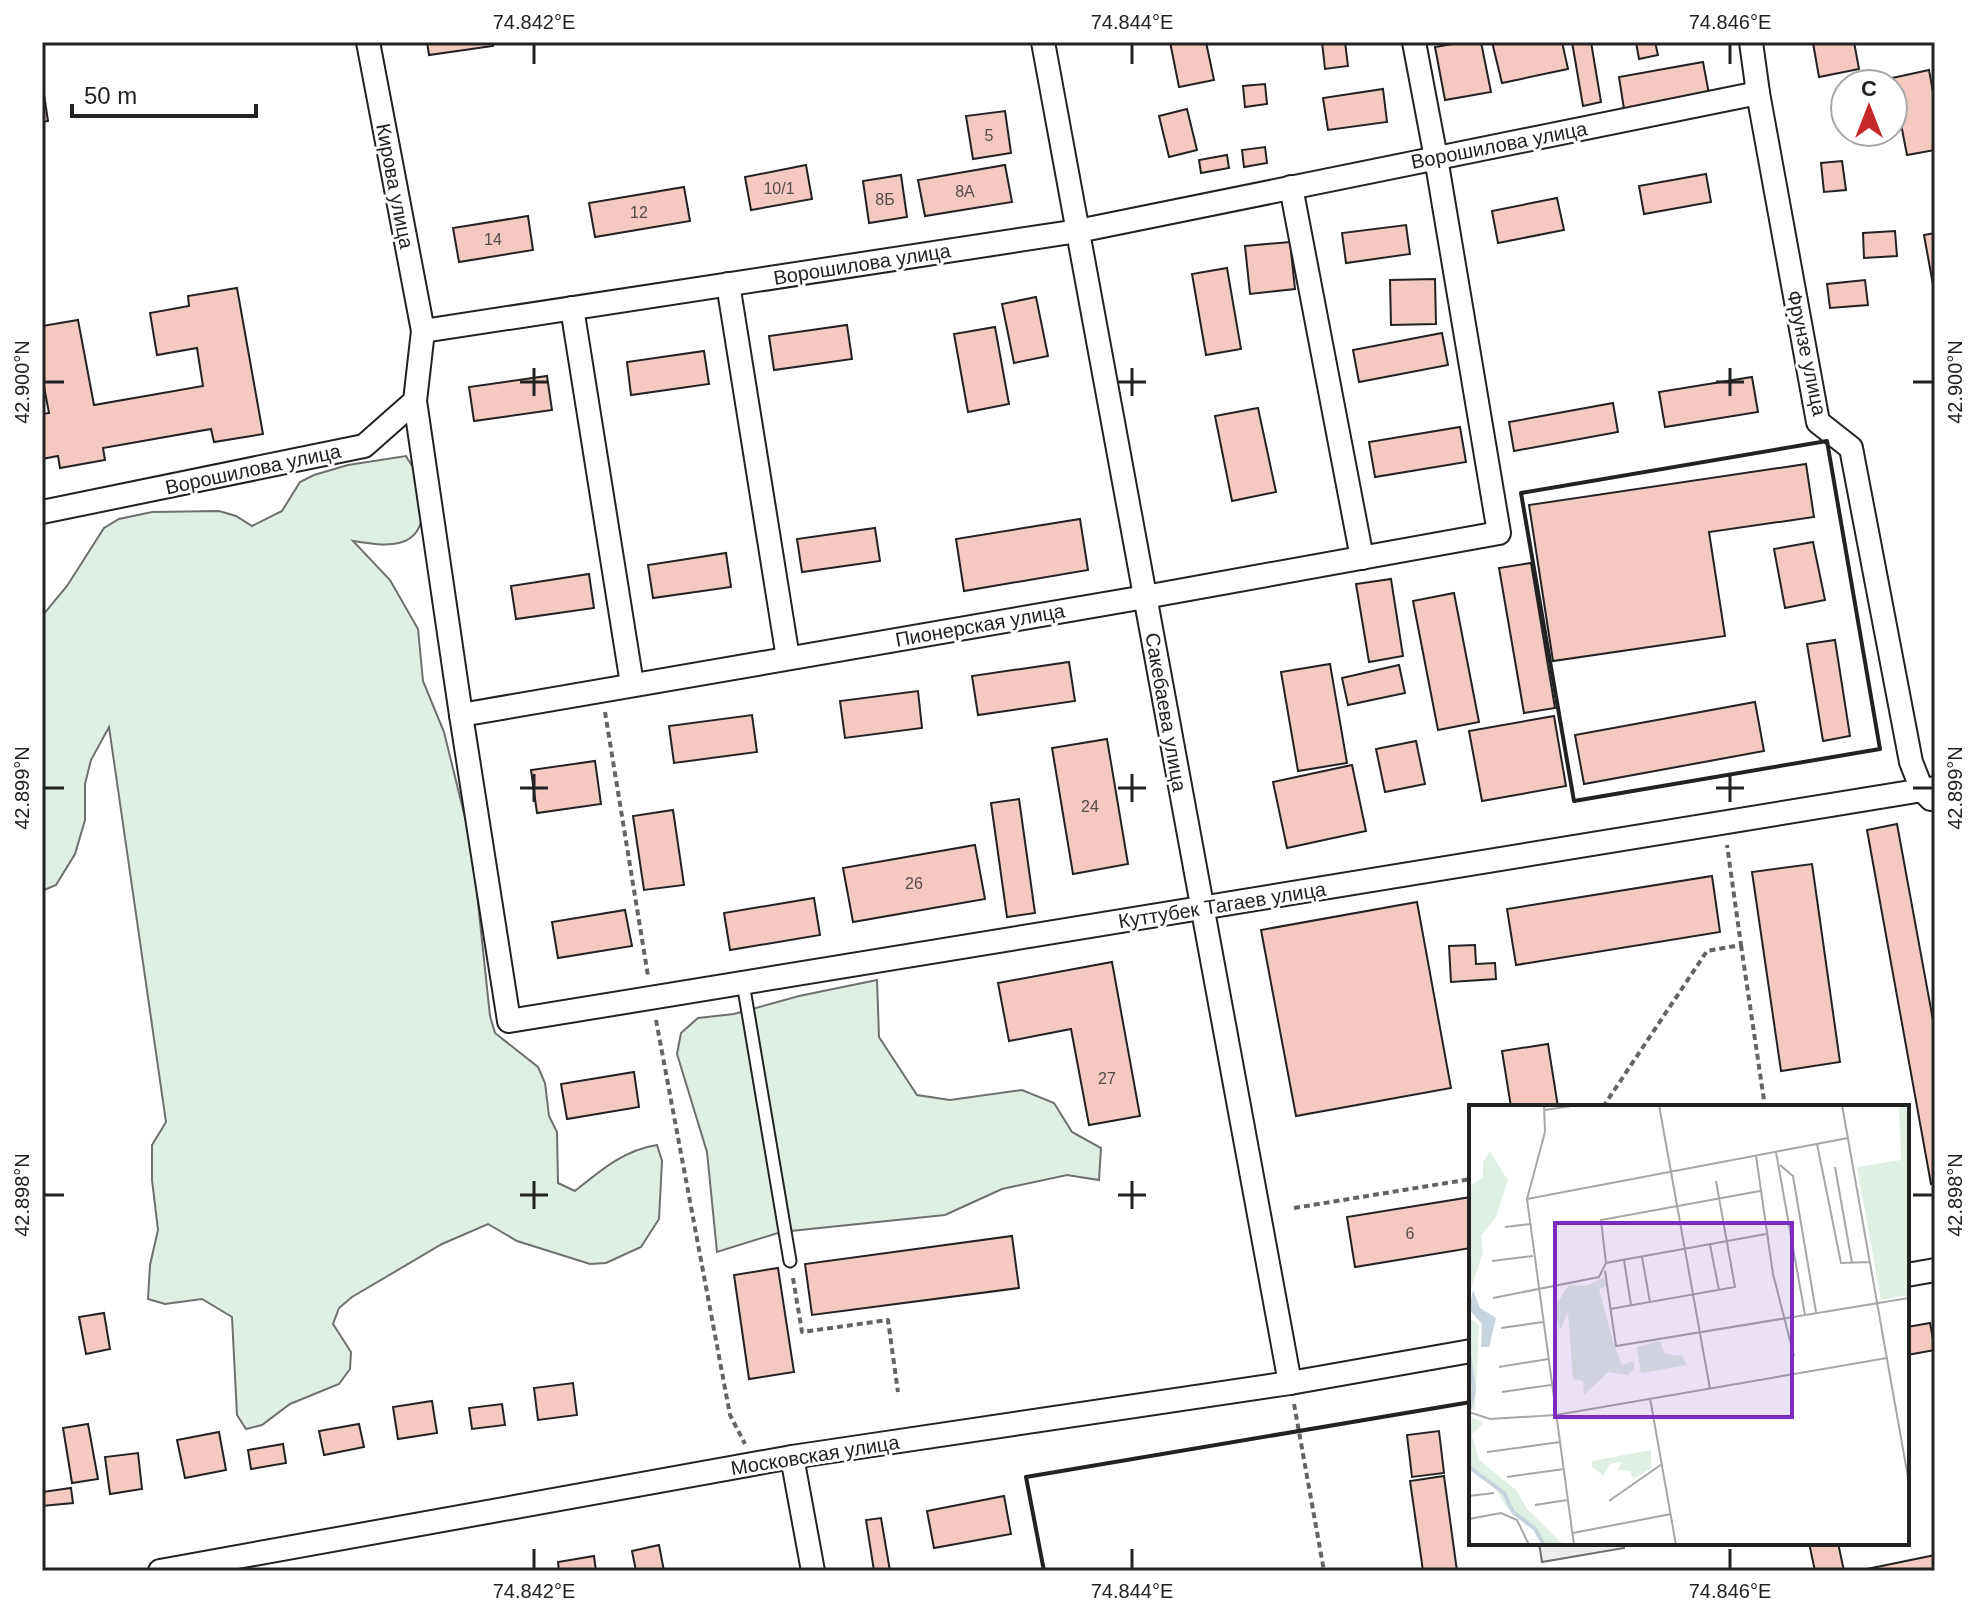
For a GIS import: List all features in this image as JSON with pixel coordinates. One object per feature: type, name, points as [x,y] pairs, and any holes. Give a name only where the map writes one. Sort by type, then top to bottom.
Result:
[{"type":"street","name":"Кирова улица","points":[[368,42],[423,331]]},
{"type":"street","name":"Сакебаева улица","points":[[1043,42],[1290,1383]]},
{"type":"street","points":[[1414,42],[1436,158]]},
{"type":"street","name":"Фрунзе улица","points":[[1751,42],[1818,422],[1851,448],[1911,762],[1931,794]]},
{"type":"street","name":"Ворошилова улица","points":[[423,331],[1078,231],[1758,93]]},
{"type":"street","name":"Пионерская улица","points":[[461,715],[1499,533],[1436,158]]},
{"type":"street","points":[[1291,187],[1362,558]]},
{"type":"street","points":[[728,284],[788,658]]},
{"type":"street","points":[[572,308],[632,684]]},
{"type":"street","points":[[423,331],[415,401],[461,715]]},
{"type":"street","name":"Ворошилова улица","points":[[42,512],[364,446],[415,401]]},
{"type":"street","name":"Куттубек Тагаев улица","points":[[461,715],[509,1021],[1723,823],[1931,794]]},
{"type":"street","points":[[1909,1275],[1935,1270]]},
{"type":"street","name":"Московская улица","points":[[160,1571],[756,1463],[1290,1383],[1469,1351]]},
{"type":"street","points":[[792,1457],[813,1571]]},
{"type":"lane","points":[[743,983],[790,1261]]},
{"type":"path","points":[[601,690],[652,997],[730,1415],[756,1463]]},
{"type":"path","points":[[1723,823],[1765,1105]]},
{"type":"path","points":[[1604,1105],[1707,951],[1741,945]]},
{"type":"path","points":[[1294,1208],[1469,1179]]},
{"type":"path","points":[[790,1261],[802,1332],[888,1320],[898,1392]]},
{"type":"path","points":[[1290,1383],[1324,1571]]},
{"type":"green space","points":[[406,456],[423,489],[421,522],[416,532],[400,543],[353,541],[390,580],[418,629],[423,681],[444,732],[472,846],[490,1016],[495,1033],[538,1067],[545,1083],[549,1116],[557,1132],[558,1183],[575,1191],[623,1156],[657,1145],[662,1161],[659,1219],[641,1247],[606,1263],[590,1264],[517,1241],[488,1224],[442,1244],[352,1297],[339,1308],[333,1324],[351,1352],[350,1369],[339,1384],[290,1404],[262,1425],[246,1429],[237,1415],[232,1317],[202,1299],[165,1304],[148,1299],[150,1265],[158,1230],[152,1180],[152,1145],[166,1122],[109,727],[91,760],[85,784],[85,820],[75,854],[56,885],[42,891],[42,616],[67,586],[104,528],[119,519],[152,512],[219,511],[236,516],[252,526],[282,511],[300,482],[314,475],[348,465]]},
{"type":"green space","points":[[877,980],[879,1037],[917,1095],[950,1100],[1022,1090],[1054,1103],[1072,1132],[1101,1148],[1099,1180],[1067,1175],[1002,1189],[945,1215],[781,1232],[717,1252],[707,1152],[677,1054],[681,1033],[698,1018],[734,1014],[799,996]]},
{"type":"shaded area","points":[[1539,1545],[1623,1545],[1624,1548],[1542,1562]]},
{"type":"building","points":[[427,42],[493,42],[493,46],[429,55]]},
{"type":"building","points":[[1170,42],[1206,42],[1214,80],[1179,87]]},
{"type":"building","points":[[1322,42],[1345,42],[1348,66],[1325,69]]},
{"type":"building","points":[[1481,42],[1491,92],[1445,100],[1435,47]]},
{"type":"building","points":[[1492,42],[1562,42],[1568,69],[1502,83]]},
{"type":"building","points":[[1572,42],[1591,42],[1601,102],[1583,106]]},
{"type":"building","points":[[1636,42],[1655,42],[1658,55],[1639,59]]},
{"type":"building","points":[[1854,42],[1859,68],[1829,68],[1829,75],[1819,77],[1813,43]]},
{"type":"building","points":[[1703,62],[1709,94],[1624,109],[1619,77]]},
{"type":"building","points":[[1929,70],[1935,103],[1935,150],[1907,155],[1906,148],[1909,148],[1909,74]]},
{"type":"building","points":[[42,81],[48,121],[42,122]]},
{"type":"building","points":[[1265,84],[1267,104],[1245,107],[1243,86]]},
{"type":"building","points":[[1383,89],[1387,122],[1328,130],[1323,98]]},
{"type":"building","points":[[1187,109],[1197,150],[1169,157],[1159,116]]},
{"type":"building","points":[[1005,111],[1011,153],[973,159],[966,116]]},
{"type":"building","points":[[1265,147],[1267,163],[1244,167],[1242,150]]},
{"type":"building","points":[[1227,155],[1229,168],[1201,173],[1199,160]]},
{"type":"building","points":[[1842,161],[1846,190],[1824,192],[1821,163]]},
{"type":"building","points":[[806,165],[812,199],[751,210],[745,177]]},
{"type":"building","points":[[1005,165],[1012,202],[925,216],[918,180]]},
{"type":"building","points":[[1706,174],[1711,202],[1644,214],[1639,186]]},
{"type":"building","points":[[901,175],[907,217],[869,223],[863,181]]},
{"type":"building","points":[[684,187],[690,221],[595,237],[589,203]]},
{"type":"building","points":[[1557,198],[1564,230],[1498,243],[1492,211]]},
{"type":"building","points":[[528,216],[533,250],[459,262],[453,228]]},
{"type":"building","points":[[1406,225],[1410,254],[1346,263],[1342,233]]},
{"type":"building","points":[[1895,231],[1897,256],[1864,258],[1863,233]]},
{"type":"building","points":[[1935,233],[1935,296],[1924,235]]},
{"type":"building","points":[[1290,242],[1295,289],[1250,294],[1245,246]]},
{"type":"building","points":[[1227,268],[1241,349],[1206,355],[1192,274]]},
{"type":"building","points":[[1435,279],[1436,324],[1391,325],[1390,280]]},
{"type":"building","points":[[1865,280],[1868,305],[1830,308],[1827,284]]},
{"type":"building","points":[[237,288],[263,434],[214,442],[211,429],[103,448],[105,460],[60,468],[58,456],[42,459],[42,414],[49,413],[42,376],[42,326],[78,320],[94,405],[203,386],[197,348],[157,355],[150,313],[189,306],[188,296]]},
{"type":"building","points":[[1036,297],[1048,356],[1014,363],[1002,304]]},
{"type":"building","points":[[847,325],[852,359],[774,370],[769,336]]},
{"type":"building","points":[[995,327],[1009,404],[968,412],[954,334]]},
{"type":"building","points":[[1442,333],[1448,365],[1359,382],[1353,350]]},
{"type":"building","points":[[704,351],[709,384],[631,395],[627,362]]},
{"type":"building","points":[[547,376],[552,410],[474,421],[469,387]]},
{"type":"building","points":[[1752,377],[1758,412],[1665,427],[1659,392]]},
{"type":"building","points":[[1613,403],[1618,432],[1514,451],[1509,422]]},
{"type":"building","points":[[1258,408],[1276,492],[1232,501],[1215,416]]},
{"type":"building","points":[[1460,427],[1466,462],[1375,477],[1369,442]]},
{"type":"building","points":[[1806,464],[1814,517],[1709,532],[1725,636],[1553,661],[1529,505]]},
{"type":"building","points":[[1080,519],[1088,570],[964,591],[956,539]]},
{"type":"building","points":[[875,528],[880,561],[802,572],[797,539]]},
{"type":"building","points":[[1813,542],[1825,600],[1785,608],[1774,549]]},
{"type":"building","points":[[726,553],[731,587],[653,598],[648,565]]},
{"type":"building","points":[[1531,563],[1555,708],[1524,713],[1499,568]]},
{"type":"building","points":[[589,574],[594,608],[516,619],[511,586]]},
{"type":"building","points":[[1391,579],[1403,656],[1369,662],[1356,584]]},
{"type":"building","points":[[1454,593],[1479,722],[1438,730],[1413,601]]},
{"type":"building","points":[[1835,640],[1850,736],[1823,741],[1807,644]]},
{"type":"building","points":[[1069,662],[1075,701],[978,715],[972,676]]},
{"type":"building","points":[[1330,664],[1347,763],[1298,771],[1281,672]]},
{"type":"building","points":[[1399,665],[1405,693],[1348,705],[1342,678]]},
{"type":"building","points":[[918,691],[922,728],[845,738],[840,701]]},
{"type":"building","points":[[1755,702],[1764,751],[1584,784],[1575,735]]},
{"type":"building","points":[[752,715],[757,752],[674,763],[669,726]]},
{"type":"building","points":[[1554,716],[1566,786],[1482,801],[1469,731]]},
{"type":"building","points":[[1107,739],[1128,864],[1073,874],[1052,748]]},
{"type":"building","points":[[1416,741],[1425,784],[1385,792],[1376,749]]},
{"type":"building","points":[[595,761],[601,804],[537,813],[531,770]]},
{"type":"building","points":[[1352,765],[1366,831],[1287,848],[1273,782]]},
{"type":"building","points":[[1019,799],[1035,913],[1007,917],[991,803]]},
{"type":"building","points":[[673,810],[684,885],[644,890],[633,816]]},
{"type":"building","points":[[1897,824],[1935,1031],[1935,1183],[1931,1184],[1867,830]]},
{"type":"building","points":[[975,845],[985,899],[853,922],[843,868]]},
{"type":"building","points":[[1812,864],[1840,1062],[1781,1071],[1752,872]]},
{"type":"building","points":[[1712,876],[1720,932],[1516,965],[1507,909]]},
{"type":"building","points":[[814,898],[820,935],[730,950],[724,913]]},
{"type":"building","points":[[1417,902],[1451,1088],[1296,1116],[1261,930]]},
{"type":"building","points":[[625,910],[632,946],[558,958],[552,922]]},
{"type":"building","points":[[1475,945],[1476,964],[1495,963],[1496,979],[1451,982],[1449,946]]},
{"type":"building","points":[[1112,962],[1140,1116],[1089,1125],[1071,1029],[1009,1041],[998,983]]},
{"type":"building","points":[[1548,1044],[1558,1105],[1511,1105],[1502,1051]]},
{"type":"building","points":[[634,1072],[639,1107],[567,1119],[561,1084]]},
{"type":"building","points":[[1469,1197],[1469,1248],[1355,1267],[1347,1217]]},
{"type":"building","points":[[1012,1236],[1019,1288],[812,1315],[805,1264]]},
{"type":"building","points":[[778,1268],[794,1372],[749,1379],[734,1275]]},
{"type":"building","points":[[104,1313],[110,1349],[86,1354],[79,1317]]},
{"type":"building","points":[[1930,1323],[1935,1350],[1909,1355],[1909,1327]]},
{"type":"building","points":[[573,1383],[577,1415],[538,1420],[534,1388]]},
{"type":"building","points":[[432,1401],[437,1433],[398,1439],[393,1407]]},
{"type":"building","points":[[502,1404],[505,1425],[472,1429],[469,1408]]},
{"type":"building","points":[[88,1424],[98,1479],[72,1483],[63,1428]]},
{"type":"building","points":[[359,1424],[364,1447],[324,1455],[319,1431]]},
{"type":"building","points":[[1439,1431],[1444,1473],[1412,1477],[1407,1435]]},
{"type":"building","points":[[219,1432],[226,1470],[185,1478],[177,1440]]},
{"type":"building","points":[[283,1444],[286,1463],[251,1469],[248,1450]]},
{"type":"building","points":[[138,1453],[142,1489],[110,1494],[105,1457]]},
{"type":"building","points":[[1444,1476],[1457,1571],[1423,1571],[1410,1481]]},
{"type":"building","points":[[71,1488],[73,1503],[42,1506],[42,1492]]},
{"type":"building","points":[[1004,1496],[1011,1534],[934,1548],[927,1511]]},
{"type":"building","points":[[881,1518],[890,1571],[874,1571],[866,1520]]},
{"type":"building","points":[[659,1545],[664,1571],[636,1571],[632,1551]]},
{"type":"building","points":[[1809,1545],[1838,1545],[1844,1571],[1815,1571]]},
{"type":"building","points":[[1935,1555],[1935,1571],[1857,1571]]},
{"type":"building","points":[[594,1556],[596,1571],[559,1571],[558,1562]]},
{"type":"wall","points":[[1827,441],[1880,749],[1574,801],[1521,493],[1827,441]]},
{"type":"wall","points":[[1044,1571],[1026,1477],[1469,1402]]}]
